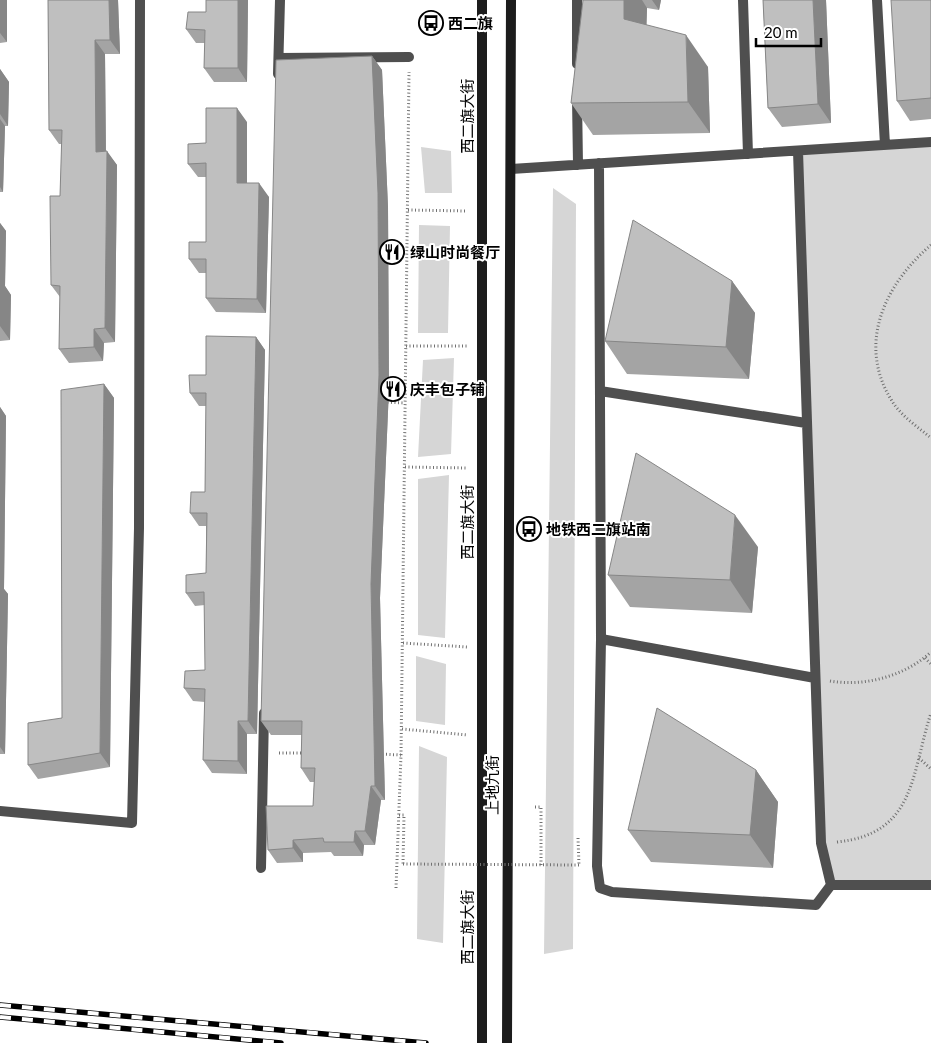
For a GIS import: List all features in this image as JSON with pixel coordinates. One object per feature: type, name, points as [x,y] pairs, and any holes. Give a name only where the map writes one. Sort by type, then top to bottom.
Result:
[{"type":"main road","name":"西二旗大街","points":[[482,0],[482,1043]]},
{"type":"main road","points":[[511,0],[511,169]]},
{"type":"main road","name":"上地九街","points":[[507,1043],[511,169]]},
{"type":"street","points":[[0,811],[132,823],[139,528],[140,0]]},
{"type":"street","points":[[278,87],[280,0]]},
{"type":"street","points":[[577,0],[578,165]]},
{"type":"street","points":[[743,0],[748,154]]},
{"type":"street","points":[[877,0],[885,145]]},
{"type":"street","points":[[279,58],[409,57]]},
{"type":"street","points":[[511,169],[931,142]]},
{"type":"street","points":[[798,151],[821,843],[831,885]]},
{"type":"street","points":[[599,164],[601,639],[597,866],[600,888],[612,892],[816,905],[831,885]]},
{"type":"street","points":[[600,391],[806,423]]},
{"type":"street","points":[[601,639],[815,678]]},
{"type":"street","points":[[261,868],[265,704]]},
{"type":"street","points":[[831,885],[931,884]]},
{"type":"path","points":[[396,888],[402,730],[409,57]]},
{"type":"path","points":[[408,210],[482,211]]},
{"type":"path","points":[[931,245],[908,267],[894,286],[883,309],[876,344],[880,374],[892,402],[931,438]]},
{"type":"path","points":[[406,346],[482,346]]},
{"type":"path","points":[[376,402],[405,403]]},
{"type":"path","points":[[405,467],[482,468]]},
{"type":"path","points":[[402,643],[482,648]]},
{"type":"path","points":[[815,678],[836,682],[869,682],[907,669],[931,652]]},
{"type":"path","points":[[925,658],[931,664]]},
{"type":"path","points":[[821,843],[857,840],[884,827],[902,806],[919,758],[931,714]]},
{"type":"path","points":[[402,730],[482,736]]},
{"type":"path","points":[[264,752],[313,753]]},
{"type":"path","points":[[372,754],[401,755]]},
{"type":"path","points":[[919,758],[931,769]]},
{"type":"path","points":[[534,808],[541,807],[542,865]]},
{"type":"path","points":[[399,816],[404,816],[403,864],[579,865],[578,838]]},
{"type":"shaded area","points":[[931,142],[931,885],[831,885],[821,843],[798,151]]},
{"type":"shaded area","points":[[421,147],[451,151],[452,193],[425,193]]},
{"type":"shaded area","points":[[553,188],[576,204],[573,949],[544,954]]},
{"type":"shaded area","points":[[419,225],[450,226],[448,333],[418,333]]},
{"type":"shaded area","points":[[454,358],[451,454],[418,457],[423,360]]},
{"type":"shaded area","points":[[449,475],[445,638],[418,635],[418,479]]},
{"type":"shaded area","points":[[416,656],[446,664],[445,725],[416,721]]},
{"type":"shaded area","points":[[419,746],[447,757],[443,943],[417,939]]},
{"type":"building","points":[[48,0],[109,0],[110,40],[95,40],[96,152],[107,151],[105,328],[94,329],[94,347],[59,349],[60,286],[51,285],[50,196],[60,196],[62,130],[49,130]]},
{"type":"building","points":[[206,0],[238,0],[238,68],[204,68],[205,30],[186,29],[188,12],[206,12]]},
{"type":"building","points":[[583,0],[624,0],[624,19],[686,35],[688,102],[571,103]]},
{"type":"building","points":[[763,0],[813,0],[818,104],[768,108]]},
{"type":"building","points":[[891,0],[931,0],[931,98],[897,101]]},
{"type":"building","points":[[372,56],[378,193],[379,375],[371,584],[375,786],[371,786],[365,831],[355,831],[354,842],[324,842],[323,838],[293,840],[293,848],[268,850],[266,806],[313,806],[315,768],[301,768],[302,721],[261,721],[276,60]]},
{"type":"building","points":[[206,108],[237,108],[237,183],[259,183],[257,299],[206,298],[206,259],[189,259],[189,242],[206,242],[206,163],[188,164],[188,144],[206,143]]},
{"type":"building","points":[[633,220],[732,281],[726,347],[605,341]]},
{"type":"building","points":[[206,336],[256,337],[248,721],[238,721],[238,761],[203,760],[205,689],[184,688],[185,671],[205,670],[204,592],[186,593],[186,575],[206,573],[207,513],[190,513],[191,492],[205,492],[206,393],[190,393],[189,375],[206,375]]},
{"type":"building","points":[[104,384],[100,753],[28,765],[28,723],[62,718],[61,390]]},
{"type":"building","points":[[636,453],[735,515],[730,580],[608,575]]},
{"type":"building","points":[[657,708],[756,770],[750,835],[628,830]]},
{"type":"railway","points":[[0,1005],[426,1043]]},
{"type":"railway","points":[[0,1017],[281,1043]]},
{"type":"place","name":"西二旗","points":[[431,23]]},
{"type":"place","name":"绿山时尚餐厅","points":[[392,252]]},
{"type":"place","name":"庆丰包子铺","points":[[393,389]]},
{"type":"place","name":"地铁西二旗站南","points":[[529,529]]}]
